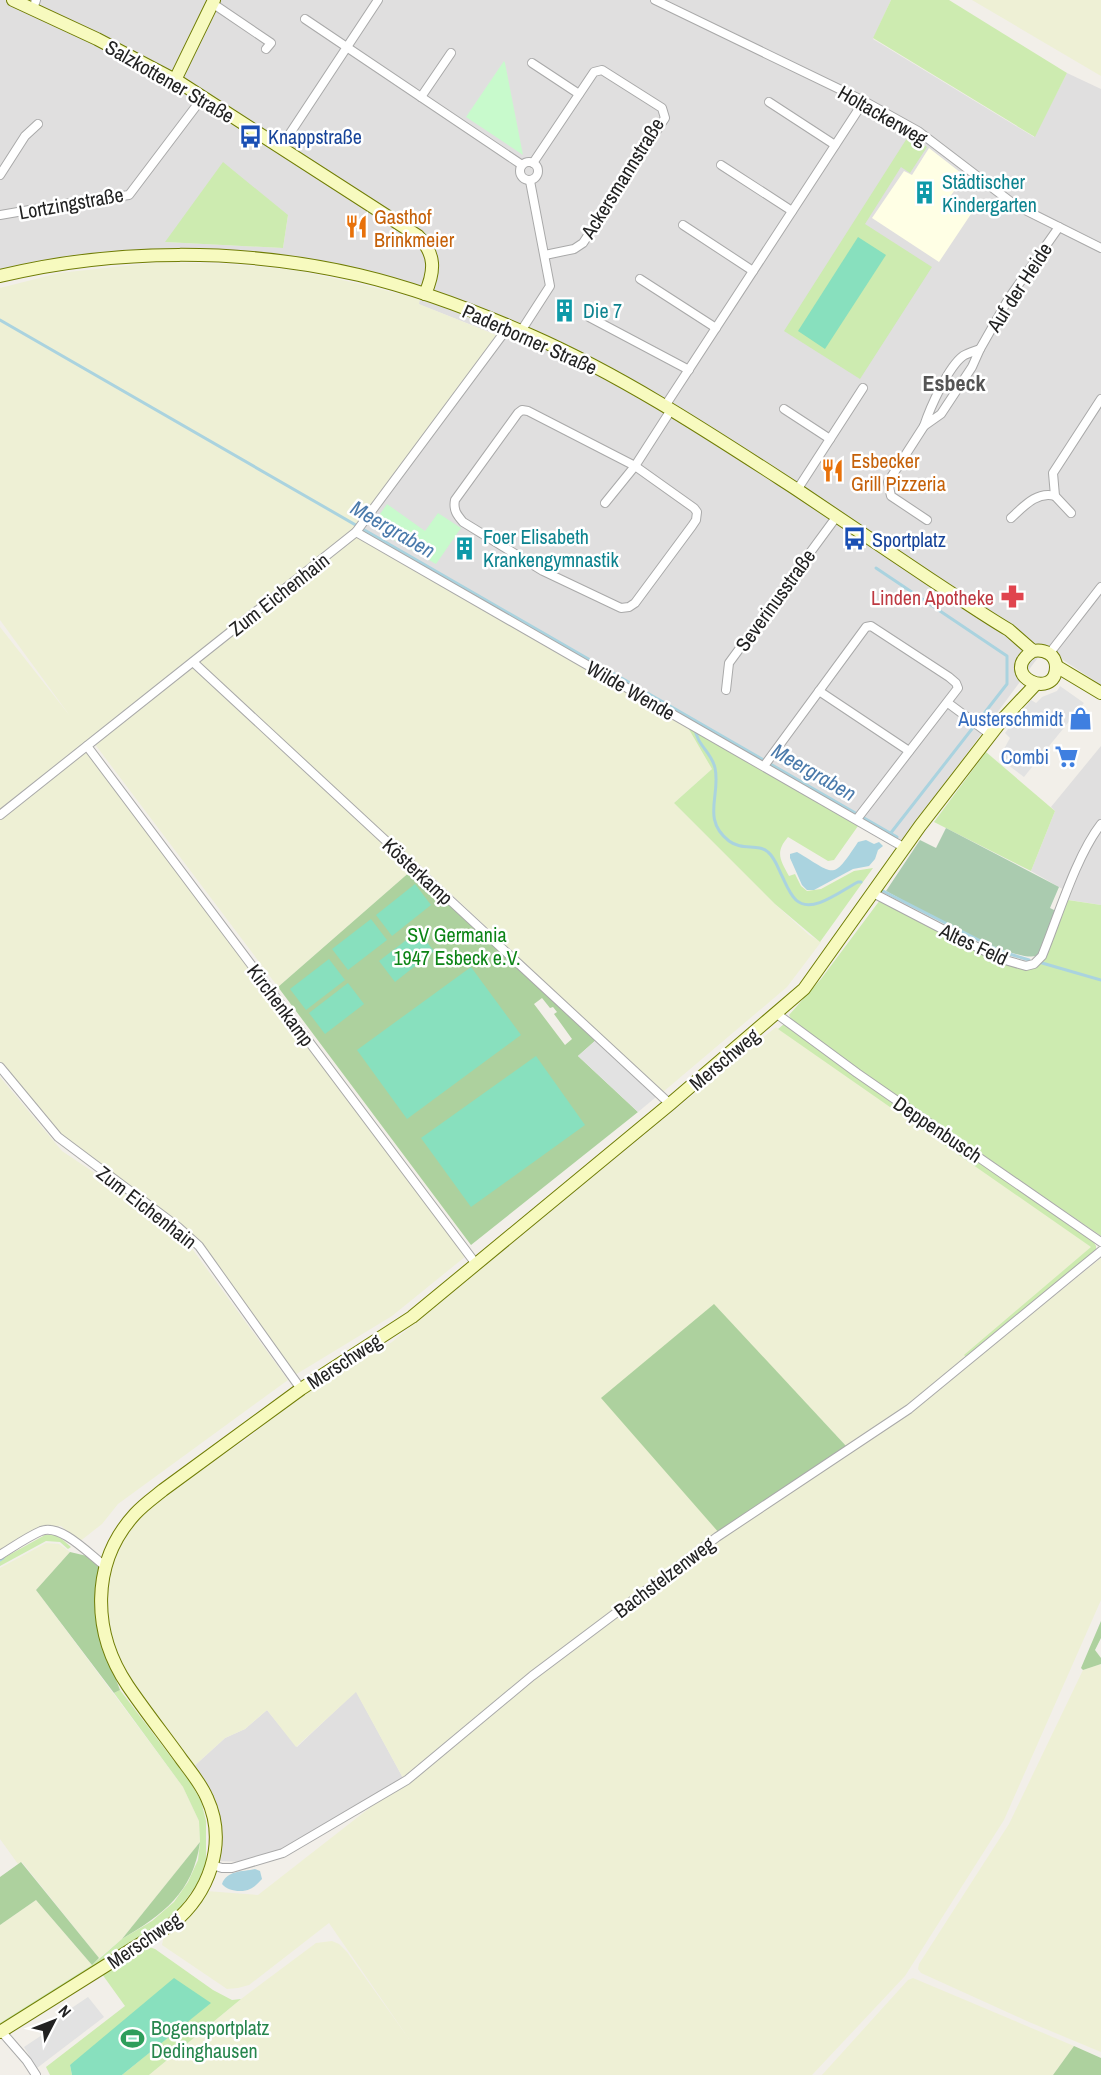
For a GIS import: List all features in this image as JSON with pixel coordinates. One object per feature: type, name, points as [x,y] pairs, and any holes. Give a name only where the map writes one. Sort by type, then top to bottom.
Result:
[{"type":"street","name":"Salzkottener Straße","points":[[14,0],[34,4],[175,80],[418,236],[427,245],[431,255],[431,274],[425,294]]},
{"type":"street","points":[[281,147],[378,0]]},
{"type":"street","name":"Holtackerweg","points":[[655,0],[864,101],[918,132],[1015,205],[1101,248]]},
{"type":"street","points":[[175,80],[213,2],[271,43],[266,49]]},
{"type":"street","name":"Ackersmannstraße","points":[[305,20],[522,165],[519,171],[521,177],[530,181]]},
{"type":"street","points":[[421,98],[451,53]]},
{"type":"street","points":[[532,63],[579,94]]},
{"type":"street","name":"Ackersmannstraße","points":[[530,181],[538,173],[533,163],[594,72],[603,70],[662,108],[665,118],[583,243],[574,249],[544,255]]},
{"type":"street","name":"Lortzingstraße","points":[[0,215],[129,195],[203,97]]},
{"type":"street","points":[[604,503],[635,466],[688,370],[864,101]]},
{"type":"street","points":[[769,102],[835,145]]},
{"type":"street","points":[[0,175],[25,136],[38,124]]},
{"type":"street","points":[[522,165],[527,162],[533,163]]},
{"type":"street","points":[[721,165],[792,212]]},
{"type":"street","name":"Ackersmannstraße","points":[[521,331],[550,285],[530,181]]},
{"type":"street","points":[[683,225],[753,270]]},
{"type":"street","name":"Auf der Heide","points":[[924,426],[941,414],[972,367],[1009,298],[1059,227]]},
{"type":"street","name":"Paderborner Straße","points":[[0,276],[57,265],[108,259],[160,256],[226,257],[303,265],[359,275],[425,294],[521,331],[596,367],[668,408],[1009,630],[1033,651]]},
{"type":"street","points":[[640,279],[716,328]]},
{"type":"street","points":[[589,317],[688,370]]},
{"type":"street","name":"Zum Eichenhain","points":[[0,815],[356,532],[509,326]]},
{"type":"street","name":"Auf der Heide","points":[[927,520],[891,496],[888,482],[924,426],[931,408],[956,363],[964,355],[980,349]]},
{"type":"street","points":[[797,490],[863,388]]},
{"type":"street","points":[[1055,496],[1053,473],[1101,399]]},
{"type":"street","points":[[784,409],[830,439]]},
{"type":"street","points":[[522,410],[635,466],[697,512],[692,526],[635,603],[629,607],[621,608],[543,571],[463,522],[453,507],[454,500],[522,410]]},
{"type":"street","points":[[1011,518],[1028,503],[1039,496],[1048,494],[1055,496],[1071,513]]},
{"type":"street","name":"Severinusstraße","points":[[726,690],[729,663],[837,516]]},
{"type":"street","name":"Wilde Wende","points":[[356,532],[905,848]]},
{"type":"street","points":[[1049,654],[1101,587]]},
{"type":"street","name":"Paderborner Straße","points":[[994,622],[1017,648],[1024,676]]},
{"type":"street","points":[[764,766],[866,627],[871,626],[956,683],[958,688],[857,819]]},
{"type":"street","points":[[1022,662],[1026,655],[1033,651],[1044,651],[1049,654],[1054,672],[1064,679],[1100,692]]},
{"type":"street","name":"Kösterkamp","points":[[193,662],[670,1104]]},
{"type":"street","points":[[1024,676],[1029,682],[1036,684],[1048,682],[1054,672]]},
{"type":"street","name":"Merschweg","points":[[1002,720],[1024,676]]},
{"type":"street","name":"Merschweg","points":[[1,2031],[172,1924],[195,1900],[205,1885],[212,1865],[215,1832],[208,1799],[197,1780],[119,1672],[103,1630],[100,1608],[105,1566],[125,1527],[144,1505],[301,1389],[412,1317],[777,1014],[804,989],[905,848],[1002,720],[1036,684]]},
{"type":"street","points":[[819,691],[909,751]]},
{"type":"street","points":[[948,703],[991,735]]},
{"type":"street","name":"Kirchenkamp","points":[[87,746],[476,1264]]},
{"type":"street","name":"Altes Feld","points":[[873,893],[998,958],[1026,966],[1034,964],[1042,956],[1077,869],[1101,824]]},
{"type":"street","name":"Deppenbusch","points":[[777,1014],[857,1073],[1101,1242]]},
{"type":"street","name":"Zum Eichenhain","points":[[0,1067],[63,1142],[178,1227],[199,1246],[301,1389]]},
{"type":"street","name":"Bachstelzenweg","points":[[212,1865],[232,1868],[283,1853],[407,1780],[532,1676],[717,1537],[909,1409],[1101,1251]]},
{"type":"street","points":[[0,1555],[43,1530],[55,1530],[66,1535],[105,1566]]},
{"type":"street","points":[[1,2031],[36,2075]]},
{"type":"shaded area","name":"Esbeck","points":[[0,0],[891,0],[873,39],[1034,137],[1067,73],[1101,89],[1101,685],[1045,648],[902,841],[360,529],[497,335],[418,304],[423,292],[359,274],[160,254],[0,276]],"holes":[[[288,215],[283,248],[165,242]]]},
{"type":"shaded area","points":[[972,0],[1101,0],[1101,76]]},
{"type":"shaded area","points":[[929,148],[965,176],[949,198],[971,214],[939,262],[872,218],[904,171],[912,175]]},
{"type":"shaded area","points":[[161,262],[228,264],[294,270],[356,283],[420,299],[419,304],[496,335],[355,532],[0,813],[0,627],[70,716],[0,620],[0,288],[59,273]]},
{"type":"shaded area","points":[[358,536],[687,726],[712,769],[674,803],[775,904],[809,935],[821,942],[787,987],[663,1092],[419,864],[278,987],[94,743],[353,537]]},
{"type":"shaded area","points":[[1060,686],[1084,703],[1024,777],[999,758],[1010,738],[1005,733],[1031,700],[1036,703],[1042,697],[1057,691]]},
{"type":"shaded area","points":[[1101,746],[1101,905],[1063,899],[1066,891],[1031,871],[1055,811],[1051,807]]},
{"type":"shaded area","points":[[86,750],[466,1256],[392,1316],[295,1375],[202,1245],[183,1225],[60,1136],[0,1063],[0,817]]},
{"type":"shaded area","points":[[946,828],[1059,887],[1050,908],[1058,912],[1040,954],[1029,956],[1012,953],[989,944],[886,891],[920,840],[936,848]]},
{"type":"shaded area","points":[[776,1027],[1092,1247],[967,1358],[908,1406],[847,1447],[714,1305],[720,1534],[403,1778],[356,1692],[296,1747],[267,1710],[245,1729],[225,1738],[192,1768],[130,1684],[105,1630],[108,1568],[137,1516],[164,1493],[244,1441],[309,1389],[392,1342]]},
{"type":"shaded area","points":[[596,1040],[656,1097],[638,1112],[578,1056]]},
{"type":"shaded area","points":[[0,1077],[62,1151],[177,1228],[288,1380],[118,1504],[102,1524],[79,1542],[61,1526],[41,1528],[0,1551]]},
{"type":"shaded area","points":[[1101,1258],[1101,1600],[1004,1820],[905,1976],[812,2075],[149,2075],[241,1999],[316,1943],[332,1941],[347,1952],[409,2039],[329,1923],[249,1985],[227,1989],[162,1945],[164,1935],[206,1891],[258,1895],[532,1677],[717,1537],[911,1412]]},
{"type":"shaded area","points":[[46,1543],[59,1544],[70,1552],[36,1590],[183,1787],[199,1821],[200,1842],[122,1939],[99,1958],[22,1862],[18,1864],[0,1839],[0,1568]]},
{"type":"shaded area","points":[[1101,1664],[1101,2052],[1029,2022],[921,1973],[918,1969],[919,1964],[1009,1824],[1083,1670]]},
{"type":"shaded area","points":[[356,1691],[403,1778],[281,1850],[247,1862],[217,1861],[219,1842],[192,1768],[225,1738],[245,1729],[267,1710],[297,1747]]},
{"type":"shaded area","points":[[36,1900],[92,1965],[0,2023],[0,1925]]},
{"type":"shaded area","points":[[913,1978],[1074,2046],[1053,2075],[822,2075],[908,1980]]},
{"type":"shaded area","points":[[88,1997],[104,2017],[37,2068],[24,2047],[42,2035],[39,2030]]},
{"type":"green space","points":[[891,0],[949,0],[1067,73],[1035,137],[873,38]]},
{"type":"green space","points":[[504,61],[505,63],[523,155],[466,117]]},
{"type":"green space","points":[[909,135],[927,147],[910,173],[901,167],[865,224],[932,267],[860,379],[784,331]]},
{"type":"green space","points":[[223,162],[288,215],[283,248],[165,242]]},
{"type":"green space","points":[[858,237],[886,255],[825,349],[798,331]]},
{"type":"green space","points":[[387,504],[425,531],[438,513],[461,528],[436,564],[371,527]]},
{"type":"green space","points":[[687,726],[858,826],[834,860],[828,861],[788,837],[781,847],[781,861],[789,876],[795,874],[801,886],[807,891],[821,889],[854,871],[873,868],[820,942],[775,904],[674,803],[712,769]]},
{"type":"green space","points":[[986,752],[1055,811],[1031,871],[934,822]]},
{"type":"green space","name":"SV Germania 1947 Esbeck e.V.","points":[[412,870],[596,1040],[578,1056],[638,1112],[471,1245],[278,987]],"holes":[[[542,998],[550,1008],[553,1007],[557,1012],[554,1014],[572,1039],[565,1045],[534,1004]]]},
{"type":"green space","points":[[415,884],[431,905],[392,936],[376,915]]},
{"type":"green space","points":[[880,900],[1027,969],[1038,966],[1046,957],[1068,900],[1101,905],[1101,1236],[859,1070],[792,1021],[789,1015],[821,979]]},
{"type":"green space","points":[[371,919],[387,940],[348,970],[332,949]]},
{"type":"green space","points":[[418,931],[434,951],[395,982],[379,961]]},
{"type":"green space","points":[[329,959],[345,980],[306,1010],[290,989]]},
{"type":"green space","points":[[471,967],[521,1035],[407,1119],[357,1050]]},
{"type":"green space","points":[[348,983],[364,1004],[325,1034],[309,1013]]},
{"type":"green space","points":[[784,1024],[1093,1241],[1096,1251],[967,1358],[964,1355],[1091,1247],[778,1029]]},
{"type":"green space","points":[[536,1056],[585,1125],[471,1207],[421,1138]]},
{"type":"green space","points":[[714,1304],[847,1447],[720,1534],[601,1398]]},
{"type":"green space","points":[[56,1534],[71,1547],[68,1549],[60,1542],[46,1541],[0,1566],[0,1560],[45,1535]]},
{"type":"green space","points":[[70,1552],[87,1556],[101,1567],[96,1584],[98,1632],[120,1690],[114,1693],[36,1590]]},
{"type":"green space","points":[[1101,1621],[1101,1638],[1095,1650],[1101,1658],[1101,1664],[1083,1670],[1081,1668]]},
{"type":"green space","points":[[120,1690],[190,1782],[201,1801],[206,1821],[206,1862],[197,1884],[180,1908],[158,1926],[0,2027],[0,2023],[92,1965],[122,1939],[152,1921],[174,1902],[188,1882],[198,1860],[199,1821],[183,1787],[114,1693]]},
{"type":"green space","points":[[200,1842],[191,1875],[183,1889],[163,1911],[122,1939]]},
{"type":"green space","points":[[21,1862],[99,1958],[92,1965],[36,1900],[0,1925],[0,1877]]},
{"type":"green space","points":[[149,1947],[213,1990],[232,2000],[241,1999],[149,2075],[122,2075],[210,2003],[70,2065],[72,2075],[50,2075],[46,2067],[125,2006],[102,1974]]},
{"type":"green space","name":"Bogensportplatz Dedinghausen","points":[[174,1978],[211,2003],[122,2075],[72,2075],[70,2065]]},
{"type":"green space","points":[[1074,2046],[1101,2058],[1101,2075],[1053,2075]]},
{"type":"water","points":[[866,840],[874,844],[879,842],[883,846],[878,850],[869,866],[853,869],[814,890],[807,890],[802,885],[790,854],[797,852],[819,866],[832,870],[843,863],[858,842]]},
{"type":"water","points":[[255,1869],[260,1871],[262,1879],[250,1889],[235,1891],[222,1884],[224,1879],[231,1874]]},
{"type":"waterway","name":"Meergraben","points":[[0,320],[897,837]]},
{"type":"waterway","points":[[876,568],[1007,656],[1007,684],[890,834]]},
{"type":"waterway","points":[[695,728],[698,739],[715,768],[714,815],[721,833],[729,841],[739,846],[760,848],[768,852],[791,894],[803,904],[810,905],[827,900],[861,882]]},
{"type":"waterway","points":[[881,890],[1000,951],[1029,960]]},
{"type":"waterway","points":[[1042,963],[1101,980]]},
{"type":"place","name":"Knappstraße","points":[[250,136]]},
{"type":"place","name":"Städtischer Kindergarten","points":[[924,193]]},
{"type":"place","name":"Gasthof Brinkmeier","points":[[356,227]]},
{"type":"place","name":"Die 7","points":[[565,310]]},
{"type":"place","name":"Esbecker Grill Pizzeria","points":[[833,471]]},
{"type":"place","name":"Sportplatz","points":[[854,539]]},
{"type":"place","name":"Foer Elisabeth Krankengymnastik","points":[[465,548]]},
{"type":"place","name":"Linden Apotheke","points":[[1012,597]]},
{"type":"place","name":"Austerschmidt","points":[[1081,718]]},
{"type":"place","name":"Combi","points":[[1067,756]]},
{"type":"place","name":"Bogensportplatz Dedinghausen","points":[[133,2039]]},
{"type":"district","name":"Esbeck","points":[[954,383]]}]
